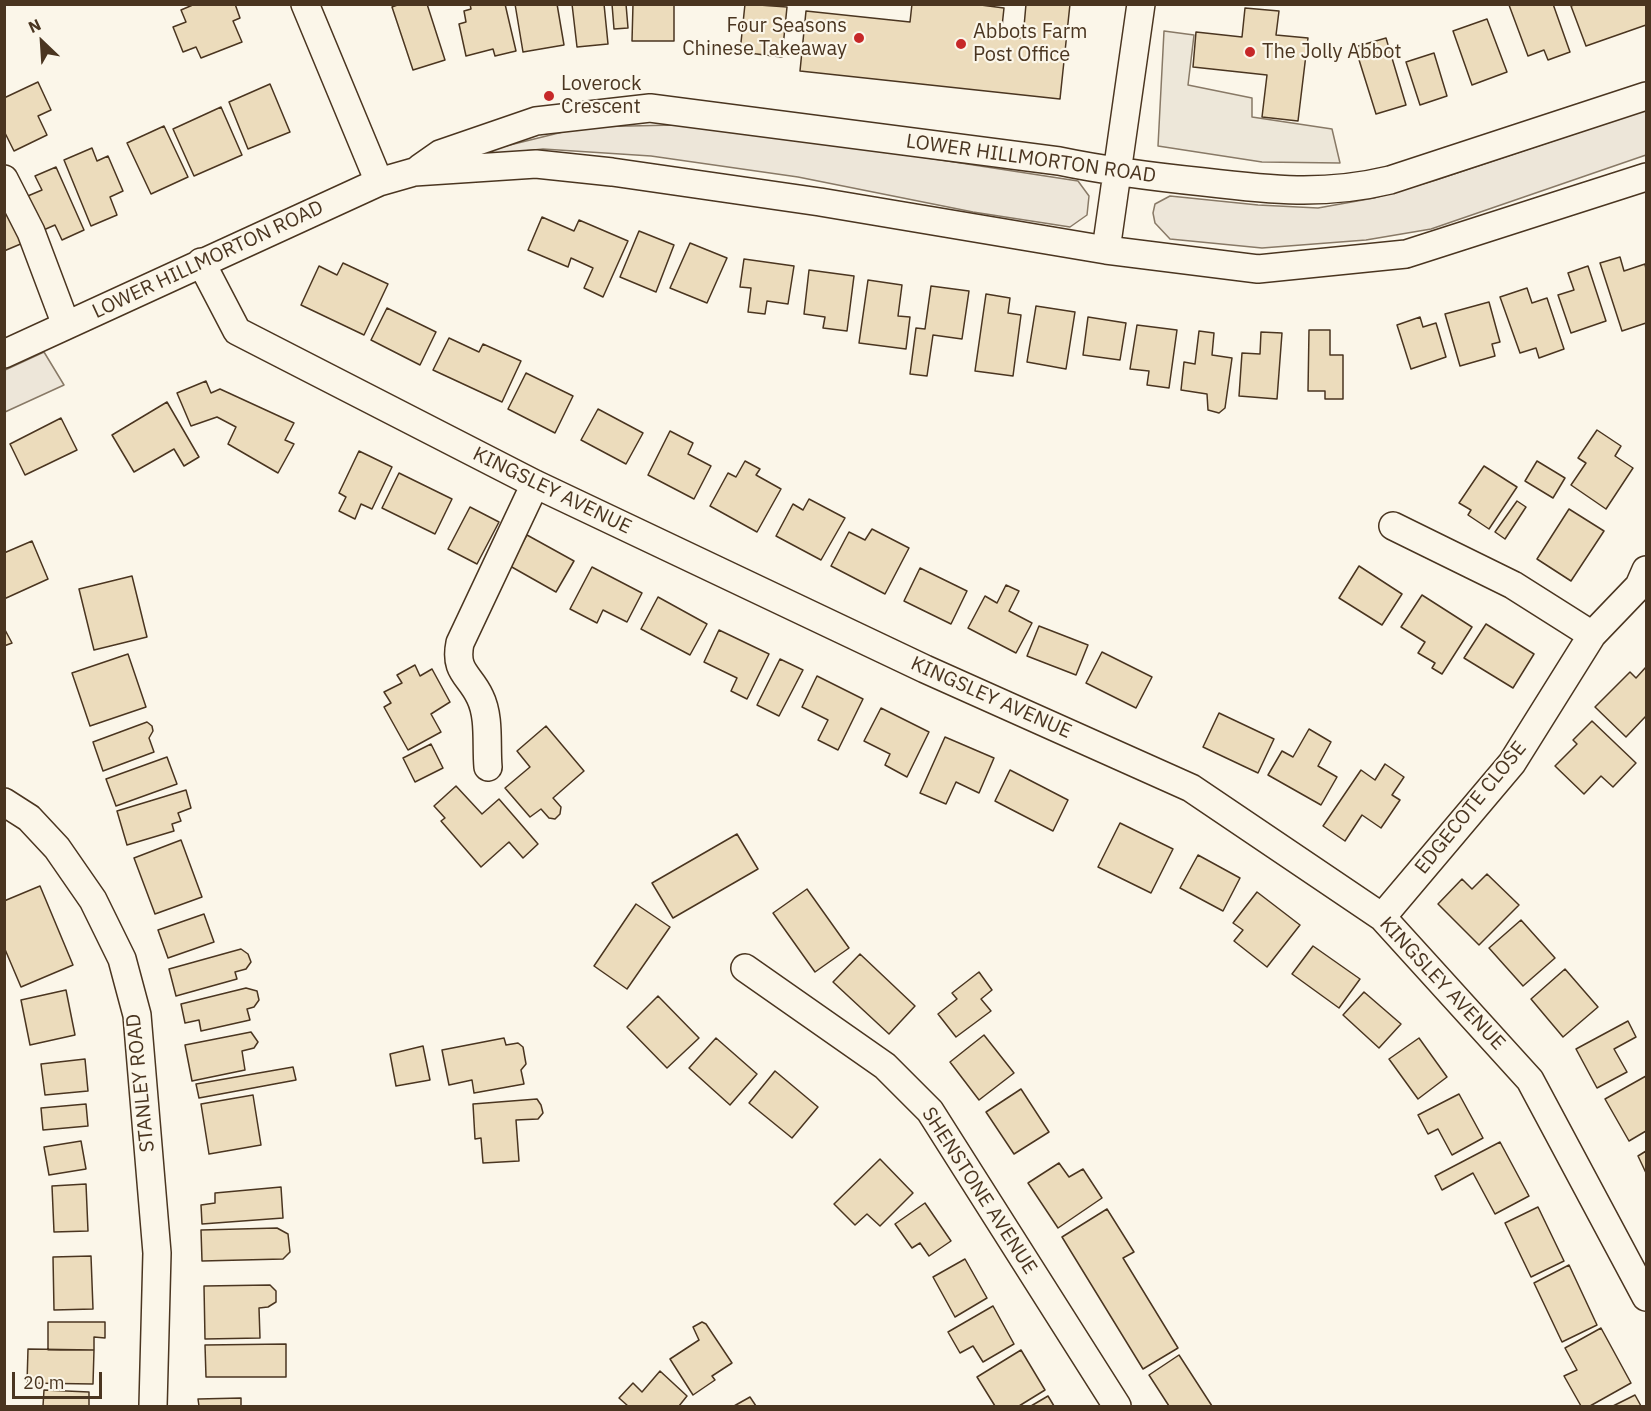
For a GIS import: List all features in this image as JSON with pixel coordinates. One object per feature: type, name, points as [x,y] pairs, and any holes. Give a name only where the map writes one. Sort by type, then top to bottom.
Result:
[{"type":"street","points":[[305,4],[379,182]]},
{"type":"street","points":[[1106,250],[1141,4]]},
{"type":"street","name":"LOWER HILLMORTON ROAD","points":[[414,172],[440,154],[536,121],[650,108],[1059,161],[1116,173],[1259,189],[1309,192],[1351,189],[1390,180],[1647,96]]},
{"type":"street","name":"LOWER HILLMORTON ROAD","points":[[4,354],[379,182],[414,172],[536,164],[612,172],[820,202],[1106,250],[1258,269],[1406,254],[1647,177]]},
{"type":"street","points":[[4,179],[31,232],[66,325]]},
{"type":"street","name":"KINGSLEY AVENUE","points":[[201,262],[237,330],[535,484],[925,669],[1191,788],[1382,917],[1530,1080],[1647,1297]]},
{"type":"street","points":[[488,767],[485,718],[481,698],[462,672],[457,658],[460,644],[535,484]]},
{"type":"street","points":[[1393,526],[1513,585],[1592,634]]},
{"type":"street","name":"EDGECOTE CLOSE","points":[[1382,917],[1512,763],[1592,634],[1644,582]]},
{"type":"street","name":"STANLEY ROAD","points":[[4,802],[29,818],[50,840],[93,900],[122,959],[137,1015],[157,1253],[153,1407]]},
{"type":"street","name":"SHENSTONE AVENUE","points":[[746,968],[885,1066],[930,1111],[1117,1407]]},
{"type":"shaded area","points":[[1164,31],[1194,35],[1188,85],[1252,98],[1252,117],[1332,129],[1340,163],[1262,162],[1158,146]]},
{"type":"shaded area","points":[[1646,110],[1646,155],[1431,229],[1366,240],[1262,248],[1170,239],[1155,223],[1153,213],[1155,204],[1170,196],[1258,205],[1318,208],[1374,198],[1436,180]]},
{"type":"shaded area","points":[[676,125],[830,143],[1078,181],[1089,196],[1087,215],[1070,227],[973,212],[798,177],[651,156],[543,149],[457,158],[583,127]]},
{"type":"shaded area","points":[[44,352],[64,385],[5,412],[5,370]]},
{"type":"building","points":[[195,4],[235,4],[240,18],[233,21],[242,42],[201,58],[196,47],[183,52],[173,27],[186,22],[181,10]]},
{"type":"building","points":[[400,4],[427,4],[445,60],[413,70],[392,7]]},
{"type":"building","points":[[470,4],[505,4],[516,51],[495,56],[493,49],[466,56],[459,24],[466,22],[464,11],[471,9]]},
{"type":"building","points":[[515,4],[557,4],[564,45],[523,52]]},
{"type":"building","points":[[572,4],[604,4],[608,44],[577,47]]},
{"type":"building","points":[[612,4],[626,4],[628,28],[614,29]]},
{"type":"building","points":[[633,4],[674,4],[674,41],[632,41]]},
{"type":"building","points":[[745,4],[787,7],[782,57],[740,52]]},
{"type":"building","points":[[912,4],[973,4],[1004,8],[1001,36],[1023,38],[1026,4],[1070,4],[1060,99],[800,71],[806,11],[910,22]]},
{"type":"building","points":[[1553,4],[1570,52],[1548,60],[1544,50],[1528,56],[1509,5]]},
{"type":"building","points":[[1577,4],[1646,4],[1646,25],[1586,46],[1571,6]]},
{"type":"building","name":"The Jolly Abbot","points":[[1245,8],[1279,11],[1276,35],[1308,38],[1298,121],[1262,117],[1267,75],[1193,67],[1196,32],[1242,37]]},
{"type":"building","points":[[1487,19],[1507,72],[1472,85],[1453,31]]},
{"type":"building","points":[[1386,38],[1406,105],[1376,114],[1355,47]]},
{"type":"building","points":[[1434,53],[1447,96],[1420,105],[1406,62]]},
{"type":"building","points":[[38,82],[51,110],[38,116],[47,135],[14,151],[4,131],[4,98]]},
{"type":"building","points":[[270,84],[290,132],[248,149],[229,102]]},
{"type":"building","points":[[221,107],[242,155],[194,176],[173,129]]},
{"type":"building","points":[[164,126],[188,177],[151,194],[127,143]]},
{"type":"building","points":[[92,148],[97,161],[108,156],[123,191],[110,197],[117,215],[91,226],[64,160]]},
{"type":"building","points":[[56,167],[84,230],[62,240],[55,225],[39,232],[23,198],[42,190],[35,176]]},
{"type":"building","points":[[4,197],[23,243],[4,251]]},
{"type":"building","points":[[542,217],[574,231],[579,220],[628,241],[603,297],[584,288],[593,268],[571,258],[568,267],[528,250]]},
{"type":"building","points":[[639,231],[674,245],[656,292],[620,277]]},
{"type":"building","points":[[690,243],[727,258],[707,303],[670,288]]},
{"type":"building","points":[[1620,257],[1624,271],[1645,264],[1646,269],[1646,323],[1622,331],[1600,263]]},
{"type":"building","points":[[744,259],[794,266],[788,304],[767,301],[765,314],[748,312],[751,288],[740,287]]},
{"type":"building","points":[[343,263],[388,284],[364,335],[301,305],[319,266],[337,275]]},
{"type":"building","points":[[1588,266],[1606,321],[1571,333],[1558,295],[1574,290],[1568,273]]},
{"type":"building","points":[[809,270],[854,276],[847,331],[823,328],[825,317],[804,314]]},
{"type":"building","points":[[868,280],[902,285],[898,316],[910,317],[906,349],[859,343]]},
{"type":"building","points":[[931,286],[969,291],[962,339],[933,335],[927,376],[910,374],[916,328],[925,329]]},
{"type":"building","points":[[1527,288],[1532,303],[1547,298],[1564,349],[1539,358],[1536,348],[1520,353],[1500,297]]},
{"type":"building","points":[[986,294],[1010,298],[1008,313],[1021,315],[1013,376],[975,371]]},
{"type":"building","points":[[1489,302],[1500,342],[1492,344],[1495,356],[1460,366],[1445,314]]},
{"type":"building","points":[[1036,306],[1075,312],[1066,369],[1027,362]]},
{"type":"building","points":[[387,308],[436,332],[420,365],[371,340]]},
{"type":"building","points":[[1088,317],[1126,323],[1120,360],[1083,355]]},
{"type":"building","points":[[1420,317],[1423,327],[1436,323],[1446,357],[1411,369],[1397,325]]},
{"type":"building","points":[[1137,325],[1177,330],[1169,388],[1147,385],[1149,371],[1130,369]]},
{"type":"building","points":[[1309,330],[1330,330],[1330,355],[1343,355],[1343,399],[1325,399],[1325,391],[1308,391]]},
{"type":"building","points":[[1199,331],[1214,333],[1212,355],[1232,358],[1225,408],[1219,413],[1208,410],[1207,394],[1181,390],[1184,362],[1195,364]]},
{"type":"building","points":[[1261,332],[1282,333],[1277,399],[1239,396],[1242,353],[1260,354]]},
{"type":"building","points":[[449,338],[479,352],[483,344],[521,361],[502,402],[433,370]]},
{"type":"building","points":[[526,373],[573,396],[555,433],[508,409]]},
{"type":"building","points":[[206,381],[211,393],[220,389],[294,423],[285,440],[294,444],[278,473],[228,444],[236,427],[217,417],[191,426],[177,393]]},
{"type":"building","points":[[167,402],[199,457],[184,466],[174,449],[134,472],[112,435]]},
{"type":"building","points":[[598,409],[643,433],[626,464],[581,440]]},
{"type":"building","points":[[61,418],[77,450],[25,475],[10,444]]},
{"type":"building","points":[[1597,430],[1621,446],[1615,456],[1633,468],[1606,509],[1571,485],[1586,463],[1578,458]]},
{"type":"building","points":[[670,431],[693,443],[688,454],[711,466],[694,499],[648,475]]},
{"type":"building","points":[[359,451],[392,467],[372,509],[361,504],[355,519],[339,511],[346,497],[339,493]]},
{"type":"building","points":[[745,461],[760,469],[756,475],[781,489],[757,532],[710,506],[728,473],[736,477]]},
{"type":"building","points":[[1537,461],[1565,478],[1553,498],[1525,481]]},
{"type":"building","points":[[1484,466],[1517,487],[1489,529],[1468,515],[1471,510],[1459,503]]},
{"type":"building","points":[[399,473],[452,499],[435,534],[382,508]]},
{"type":"building","points":[[809,499],[845,518],[821,560],[776,536],[793,504],[803,510]]},
{"type":"building","points":[[1517,501],[1526,507],[1505,539],[1495,532]]},
{"type":"building","points":[[470,507],[499,522],[477,564],[448,549]]},
{"type":"building","points":[[1569,509],[1604,531],[1571,581],[1537,559]]},
{"type":"building","points":[[872,529],[909,548],[885,594],[831,566],[849,532],[865,540]]},
{"type":"building","points":[[527,535],[574,561],[556,592],[510,566]]},
{"type":"building","points":[[32,541],[48,579],[4,599],[4,553]]},
{"type":"building","points":[[1359,566],[1402,594],[1382,625],[1339,598]]},
{"type":"building","points":[[592,567],[642,593],[627,622],[603,610],[597,623],[570,609]]},
{"type":"building","points":[[920,568],[967,591],[951,624],[904,601]]},
{"type":"building","points":[[132,576],[147,637],[94,650],[79,589]]},
{"type":"building","points":[[1006,585],[1019,591],[1009,611],[1032,623],[1016,653],[968,628],[985,596],[997,603]]},
{"type":"building","points":[[1422,595],[1472,627],[1442,674],[1432,668],[1435,663],[1418,653],[1425,642],[1401,627]]},
{"type":"building","points":[[658,597],[707,624],[690,655],[641,629]]},
{"type":"building","points":[[1486,624],[1534,654],[1513,688],[1464,658]]},
{"type":"building","points":[[1039,626],[1088,645],[1076,675],[1027,656]]},
{"type":"building","points":[[4,628],[12,643],[4,646]]},
{"type":"building","points":[[719,630],[769,654],[747,699],[731,691],[737,678],[704,662]]},
{"type":"building","points":[[1102,652],[1152,677],[1136,708],[1086,683]]},
{"type":"building","points":[[128,654],[146,707],[90,726],[72,673]]},
{"type":"building","points":[[780,659],[803,670],[779,716],[757,705]]},
{"type":"building","points":[[415,665],[420,676],[432,669],[450,702],[431,714],[441,732],[408,750],[384,707],[391,703],[384,692],[402,683],[397,675]]},
{"type":"building","points":[[1646,667],[1646,716],[1626,737],[1595,707],[1630,672],[1636,678]]},
{"type":"building","points":[[817,676],[863,699],[838,750],[818,740],[828,720],[802,707]]},
{"type":"building","points":[[881,708],[929,732],[907,777],[885,765],[890,754],[864,741]]},
{"type":"building","points":[[1219,713],[1274,739],[1258,773],[1203,747]]},
{"type":"building","points":[[1592,721],[1636,763],[1613,787],[1601,776],[1584,794],[1555,766],[1577,744],[1573,740]]},
{"type":"building","points":[[147,722],[152,726],[153,731],[149,738],[154,752],[103,771],[93,742]]},
{"type":"building","points":[[546,726],[584,771],[553,798],[561,807],[560,814],[555,819],[549,818],[541,809],[530,817],[505,788],[530,767],[517,751]]},
{"type":"building","points":[[1309,729],[1331,742],[1318,766],[1337,777],[1321,805],[1268,775],[1282,751],[1293,757]]},
{"type":"building","points":[[945,737],[994,758],[979,793],[956,782],[946,804],[920,793]]},
{"type":"building","points":[[431,744],[443,768],[415,782],[403,758]]},
{"type":"building","points":[[167,757],[177,784],[116,806],[106,779]]},
{"type":"building","points":[[1385,764],[1404,777],[1392,795],[1400,800],[1381,828],[1362,815],[1345,841],[1323,826],[1361,770],[1375,780]]},
{"type":"building","points":[[1010,770],[1068,800],[1053,831],[995,801]]},
{"type":"building","points":[[456,786],[482,814],[499,799],[538,844],[523,858],[509,842],[481,867],[441,821],[445,818],[434,806]]},
{"type":"building","points":[[186,790],[191,808],[178,813],[181,821],[172,824],[174,831],[127,845],[117,811]]},
{"type":"building","points":[[1120,823],[1173,849],[1151,893],[1098,867]]},
{"type":"building","points":[[737,834],[758,869],[673,918],[652,883]]},
{"type":"building","points":[[181,840],[202,897],[155,914],[134,858]]},
{"type":"building","points":[[1198,855],[1240,878],[1223,911],[1180,888]]},
{"type":"building","points":[[1487,874],[1519,905],[1479,945],[1438,904],[1462,879],[1472,889]]},
{"type":"building","points":[[40,886],[73,965],[21,987],[4,947],[4,901]]},
{"type":"building","points":[[807,889],[849,948],[815,972],[773,913]]},
{"type":"building","points":[[1257,892],[1300,925],[1267,967],[1234,941],[1243,930],[1233,923]]},
{"type":"building","points":[[636,904],[670,927],[627,989],[594,966]]},
{"type":"building","points":[[204,914],[214,942],[168,958],[158,930]]},
{"type":"building","points":[[1521,920],[1555,958],[1523,986],[1489,948]]},
{"type":"building","points":[[1313,946],[1360,979],[1339,1008],[1292,974]]},
{"type":"building","points":[[241,949],[248,954],[251,962],[246,969],[235,972],[237,979],[176,996],[169,969]]},
{"type":"building","points":[[860,954],[915,1006],[889,1034],[833,982]]},
{"type":"building","points":[[1565,969],[1598,1007],[1563,1037],[1531,999]]},
{"type":"building","points":[[979,972],[992,990],[981,999],[991,1011],[956,1037],[938,1014],[957,999],[952,993]]},
{"type":"building","points":[[246,988],[257,991],[259,1000],[254,1007],[247,1009],[250,1020],[201,1031],[199,1020],[185,1023],[181,1004]]},
{"type":"building","points":[[66,990],[75,1035],[30,1045],[21,1000]]},
{"type":"building","points":[[1364,992],[1401,1024],[1379,1048],[1343,1015]]},
{"type":"building","points":[[658,996],[699,1038],[667,1068],[627,1027]]},
{"type":"building","points":[[1628,1021],[1636,1037],[1614,1049],[1627,1072],[1597,1088],[1576,1049]]},
{"type":"building","points":[[251,1032],[258,1042],[254,1048],[242,1051],[245,1070],[192,1081],[185,1045]]},
{"type":"building","points":[[984,1035],[1014,1073],[979,1100],[950,1062]]},
{"type":"building","points":[[504,1038],[506,1045],[518,1043],[523,1047],[526,1064],[521,1070],[524,1084],[474,1093],[472,1080],[449,1085],[442,1050]]},
{"type":"building","points":[[716,1038],[757,1074],[730,1105],[689,1068]]},
{"type":"building","points":[[1419,1038],[1447,1077],[1418,1099],[1389,1059]]},
{"type":"building","points":[[423,1046],[430,1080],[396,1086],[390,1054]]},
{"type":"building","points":[[85,1059],[88,1091],[45,1095],[41,1064]]},
{"type":"building","points":[[293,1067],[296,1080],[199,1098],[196,1084]]},
{"type":"building","points":[[775,1071],[818,1107],[792,1138],[749,1103]]},
{"type":"building","points":[[1646,1076],[1646,1131],[1629,1141],[1605,1099]]},
{"type":"building","points":[[1021,1089],[1049,1132],[1014,1154],[986,1112]]},
{"type":"building","points":[[1459,1094],[1483,1138],[1452,1155],[1438,1129],[1428,1134],[1418,1115]]},
{"type":"building","points":[[253,1095],[261,1145],[209,1154],[201,1104]]},
{"type":"building","points":[[537,1099],[543,1113],[538,1119],[516,1120],[519,1161],[483,1163],[481,1138],[475,1139],[473,1104]]},
{"type":"building","points":[[86,1104],[88,1126],[43,1130],[41,1108]]},
{"type":"building","points":[[81,1141],[86,1169],[49,1175],[44,1147]]},
{"type":"building","points":[[1500,1142],[1529,1196],[1495,1214],[1473,1173],[1442,1190],[1435,1176]]},
{"type":"building","points":[[1646,1151],[1646,1173],[1638,1156]]},
{"type":"building","points":[[880,1159],[913,1193],[880,1226],[867,1214],[855,1225],[834,1204]]},
{"type":"building","points":[[1059,1163],[1069,1177],[1083,1169],[1102,1198],[1058,1228],[1028,1183]]},
{"type":"building","points":[[86,1184],[88,1231],[54,1232],[52,1186]]},
{"type":"building","points":[[281,1187],[283,1218],[202,1224],[201,1205],[215,1203],[215,1193]]},
{"type":"building","points":[[925,1203],[951,1241],[929,1256],[920,1243],[912,1248],[895,1224]]},
{"type":"building","points":[[1538,1207],[1564,1261],[1531,1277],[1505,1223]]},
{"type":"building","points":[[1107,1209],[1134,1252],[1123,1258],[1178,1348],[1143,1369],[1062,1237]]},
{"type":"building","points":[[277,1228],[288,1234],[290,1252],[283,1259],[202,1261],[201,1230]]},
{"type":"building","points":[[91,1256],[93,1309],[54,1310],[53,1257]]},
{"type":"building","points":[[965,1259],[987,1298],[955,1317],[933,1277]]},
{"type":"building","points":[[1569,1265],[1597,1325],[1562,1342],[1534,1283]]},
{"type":"building","points":[[270,1285],[276,1291],[276,1302],[268,1307],[259,1308],[260,1338],[205,1339],[204,1286]]},
{"type":"building","points":[[993,1306],[1014,1344],[983,1362],[973,1346],[960,1353],[948,1332]]},
{"type":"building","points":[[48,1322],[105,1322],[105,1338],[94,1337],[94,1350],[48,1350]]},
{"type":"building","points":[[702,1322],[706,1324],[732,1363],[712,1376],[715,1380],[693,1395],[670,1359],[699,1340],[693,1327]]},
{"type":"building","points":[[1601,1328],[1631,1383],[1590,1406],[1581,1406],[1564,1376],[1577,1370],[1565,1348]]},
{"type":"building","points":[[286,1344],[286,1377],[206,1377],[205,1345]]},
{"type":"building","points":[[28,1349],[94,1350],[93,1384],[27,1383]]},
{"type":"building","points":[[1021,1350],[1045,1390],[1019,1406],[995,1406],[977,1377]]},
{"type":"building","points":[[1179,1355],[1212,1406],[1169,1406],[1149,1375]]},
{"type":"building","points":[[660,1371],[687,1396],[679,1406],[628,1406],[619,1398],[633,1383],[642,1392]]},
{"type":"building","points":[[44,1390],[89,1392],[89,1406],[43,1406]]},
{"type":"building","points":[[1635,1395],[1641,1406],[1613,1406]]},
{"type":"building","points":[[1048,1396],[1054,1406],[1031,1406]]},
{"type":"building","points":[[750,1397],[756,1406],[734,1406]]},
{"type":"building","points":[[241,1398],[241,1406],[199,1406],[198,1399]]},
{"type":"place","name":"Four Seasons Chinese Takeaway","points":[[859,38]]},
{"type":"place","name":"Abbots Farm Post Office","points":[[961,44]]},
{"type":"place","name":"The Jolly Abbot","points":[[1250,52]]},
{"type":"place","name":"Loverock Crescent","points":[[549,96]]}]
